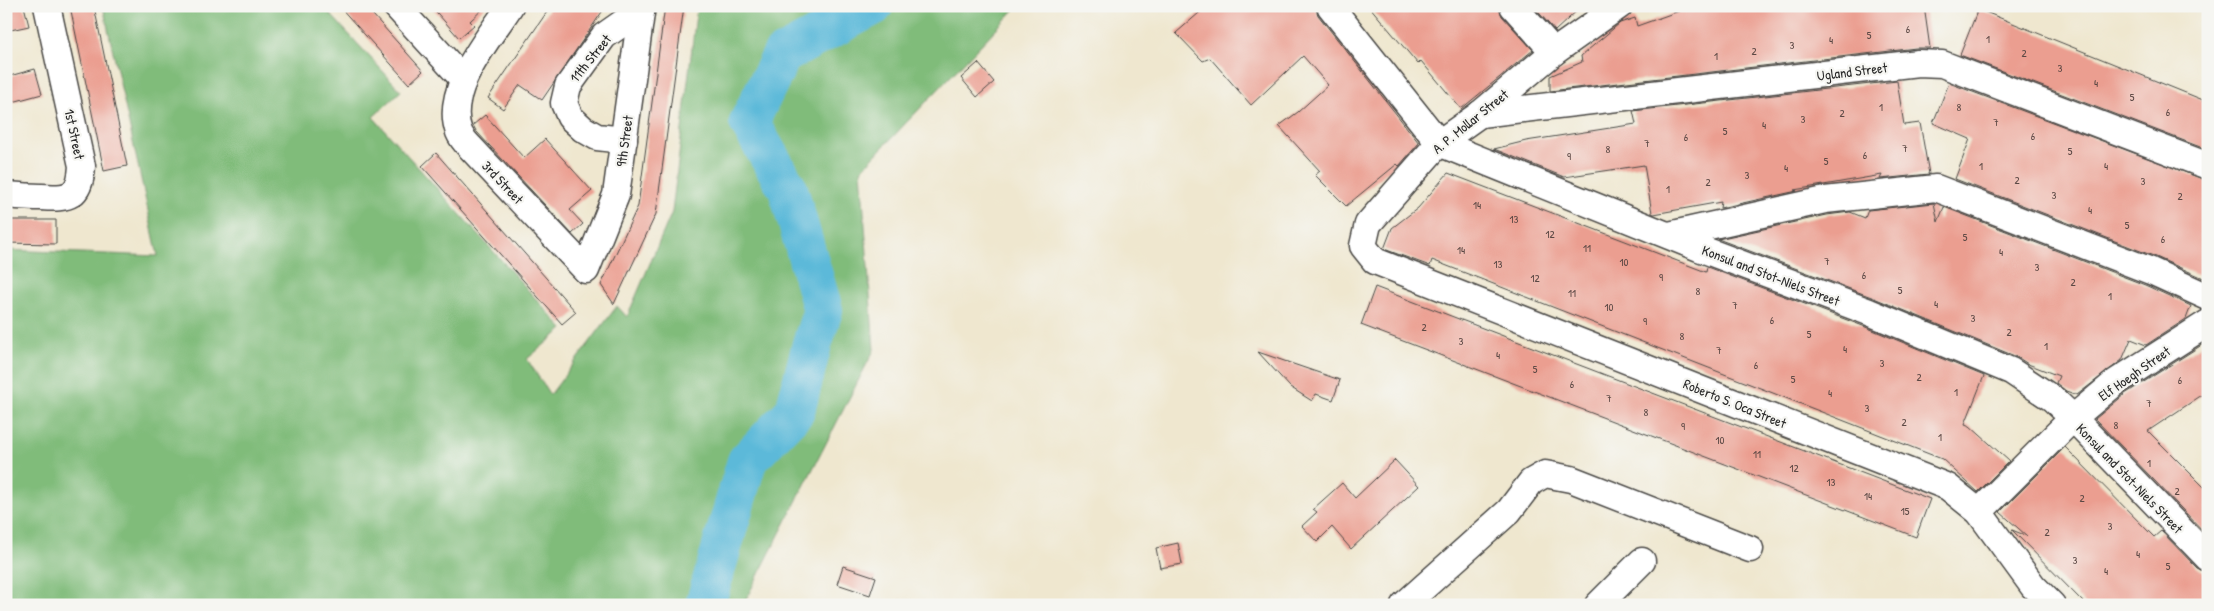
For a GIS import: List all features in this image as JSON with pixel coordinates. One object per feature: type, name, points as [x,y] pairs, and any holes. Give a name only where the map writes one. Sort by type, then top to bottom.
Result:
[{"type":"street","name":"1st Street","points":[[6,195],[64,199],[74,192],[81,180],[82,166],[47,6]]},
{"type":"street","points":[[396,6],[463,79],[510,6]]},
{"type":"street","name":"Konsul and Stot-Niels Street","points":[[1330,6],[1439,143],[1669,234],[1699,248],[1869,312],[2011,371],[2053,400],[2073,418],[2208,558]]},
{"type":"street","points":[[1513,6],[1554,52]]},
{"type":"street","name":"A. P. Mollar Street","points":[[1376,261],[1363,246],[1368,224],[1439,143],[1480,114],[1554,52],[1619,6]]},
{"type":"street","name":"9th Street","points":[[586,270],[616,195],[641,8]]},
{"type":"street","name":"11th Street","points":[[624,140],[597,137],[583,129],[570,118],[564,103],[568,86],[604,36],[641,8]]},
{"type":"street","name":"Ugland Street","points":[[1480,114],[1918,63],[1942,64],[2208,166]]},
{"type":"street","name":"3rd Street","points":[[463,79],[456,115],[459,132],[470,148],[586,270]]},
{"type":"street","points":[[1669,234],[1826,200],[1936,188],[2152,271],[2208,297]]},
{"type":"street","name":"Roberto S. Oca Street","points":[[1376,261],[1948,487],[1979,512],[2034,595],[2052,605]]},
{"type":"street","name":"Elf Hoegh Street","points":[[1979,512],[2073,418],[2116,382],[2208,324]]},
{"type":"street","points":[[1404,605],[1509,511],[1531,482],[1545,474],[1571,479],[1750,549]]},
{"type":"street","points":[[1598,605],[1642,561]]},
{"type":"green space","points":[[103,6],[323,6],[401,91],[373,117],[563,329],[527,359],[550,395],[617,306],[627,317],[672,212],[697,6],[1018,6],[861,170],[874,350],[743,605],[6,605],[6,250],[158,256]]},
{"type":"building","points":[[6,6],[24,6],[29,26],[6,31]]},
{"type":"building","points":[[70,6],[94,6],[127,166],[104,171]]},
{"type":"building","points":[[339,6],[365,6],[423,71],[409,84]]},
{"type":"building","points":[[431,6],[486,6],[470,21],[474,25],[459,38]]},
{"type":"building","points":[[551,6],[606,6],[542,100],[520,85],[503,109],[488,98]]},
{"type":"building","points":[[665,6],[684,6],[656,214],[614,304],[601,285],[638,206]]},
{"type":"building","points":[[1207,6],[1315,6],[1318,15],[1419,143],[1399,166],[1397,164],[1346,206],[1315,175],[1320,171],[1279,126],[1328,85],[1303,56],[1251,105],[1210,58],[1203,61],[1176,33]]},
{"type":"building","points":[[1369,6],[1498,6],[1502,16],[1533,50],[1461,109],[1421,61],[1418,64]]},
{"type":"building","points":[[1533,6],[1582,6],[1555,31]]},
{"type":"building","points":[[1693,6],[1924,6],[1930,48],[1916,48],[1550,91],[1550,76],[1582,62],[1581,56],[1620,23],[1635,18],[1637,26]]},
{"type":"building","points":[[1978,9],[2208,102],[2208,150],[1960,55]]},
{"type":"building","points":[[978,63],[994,82],[977,97],[961,78]]},
{"type":"building","points":[[35,69],[42,94],[9,103],[6,93],[6,77]]},
{"type":"building","points":[[1897,81],[1904,125],[1920,123],[1929,174],[1880,179],[1882,175],[1794,190],[1797,191],[1720,208],[1721,202],[1654,214],[1652,213],[1644,165],[1564,177],[1494,149],[1526,141],[1636,124],[1633,111]]},
{"type":"building","points":[[1949,83],[2208,181],[2208,280],[2156,257],[1955,179],[1970,139],[1933,123]]},
{"type":"building","points":[[485,115],[524,158],[545,139],[592,191],[570,210],[583,224],[572,234],[476,131],[473,125]]},
{"type":"building","points":[[436,153],[576,312],[562,324],[422,166]]},
{"type":"building","points":[[1448,173],[1706,272],[1707,267],[1863,326],[1984,376],[1965,424],[1970,426],[2009,461],[1978,492],[1942,459],[1432,260],[1430,266],[1384,249],[1392,228],[1418,208]]},
{"type":"building","points":[[1934,203],[1938,222],[1944,207],[2145,285],[2191,306],[2186,319],[2146,345],[2131,339],[2122,360],[2077,395],[2066,391],[2056,383],[2059,376],[2028,364],[2017,357],[1874,298],[1718,239],[1827,215],[1850,212],[1865,218],[1868,210]]},
{"type":"building","points":[[6,220],[56,220],[56,244],[6,243]]},
{"type":"building","points":[[1375,287],[1930,499],[1916,537],[1361,325]]},
{"type":"building","points":[[2208,341],[2208,391],[2148,431],[2208,491],[2208,536],[2095,419],[2125,394]]},
{"type":"building","points":[[1258,352],[1340,380],[1333,400],[1316,394],[1312,401],[1290,387]]},
{"type":"building","points":[[2065,447],[2154,537],[2161,531],[2197,568],[2208,573],[2208,605],[2086,605],[2012,530],[2027,536],[2000,512]]},
{"type":"building","points":[[1395,460],[1419,486],[1351,549],[1332,527],[1317,542],[1302,526],[1317,512],[1313,509],[1342,483],[1355,498]]},
{"type":"building","points":[[1178,543],[1182,564],[1160,568],[1156,548]]},
{"type":"building","points":[[843,566],[876,577],[870,595],[837,584]]},
{"type":"waterway","points":[[705,605],[747,461],[795,411],[812,344],[823,310],[788,189],[749,122],[782,55],[873,6]]}]
